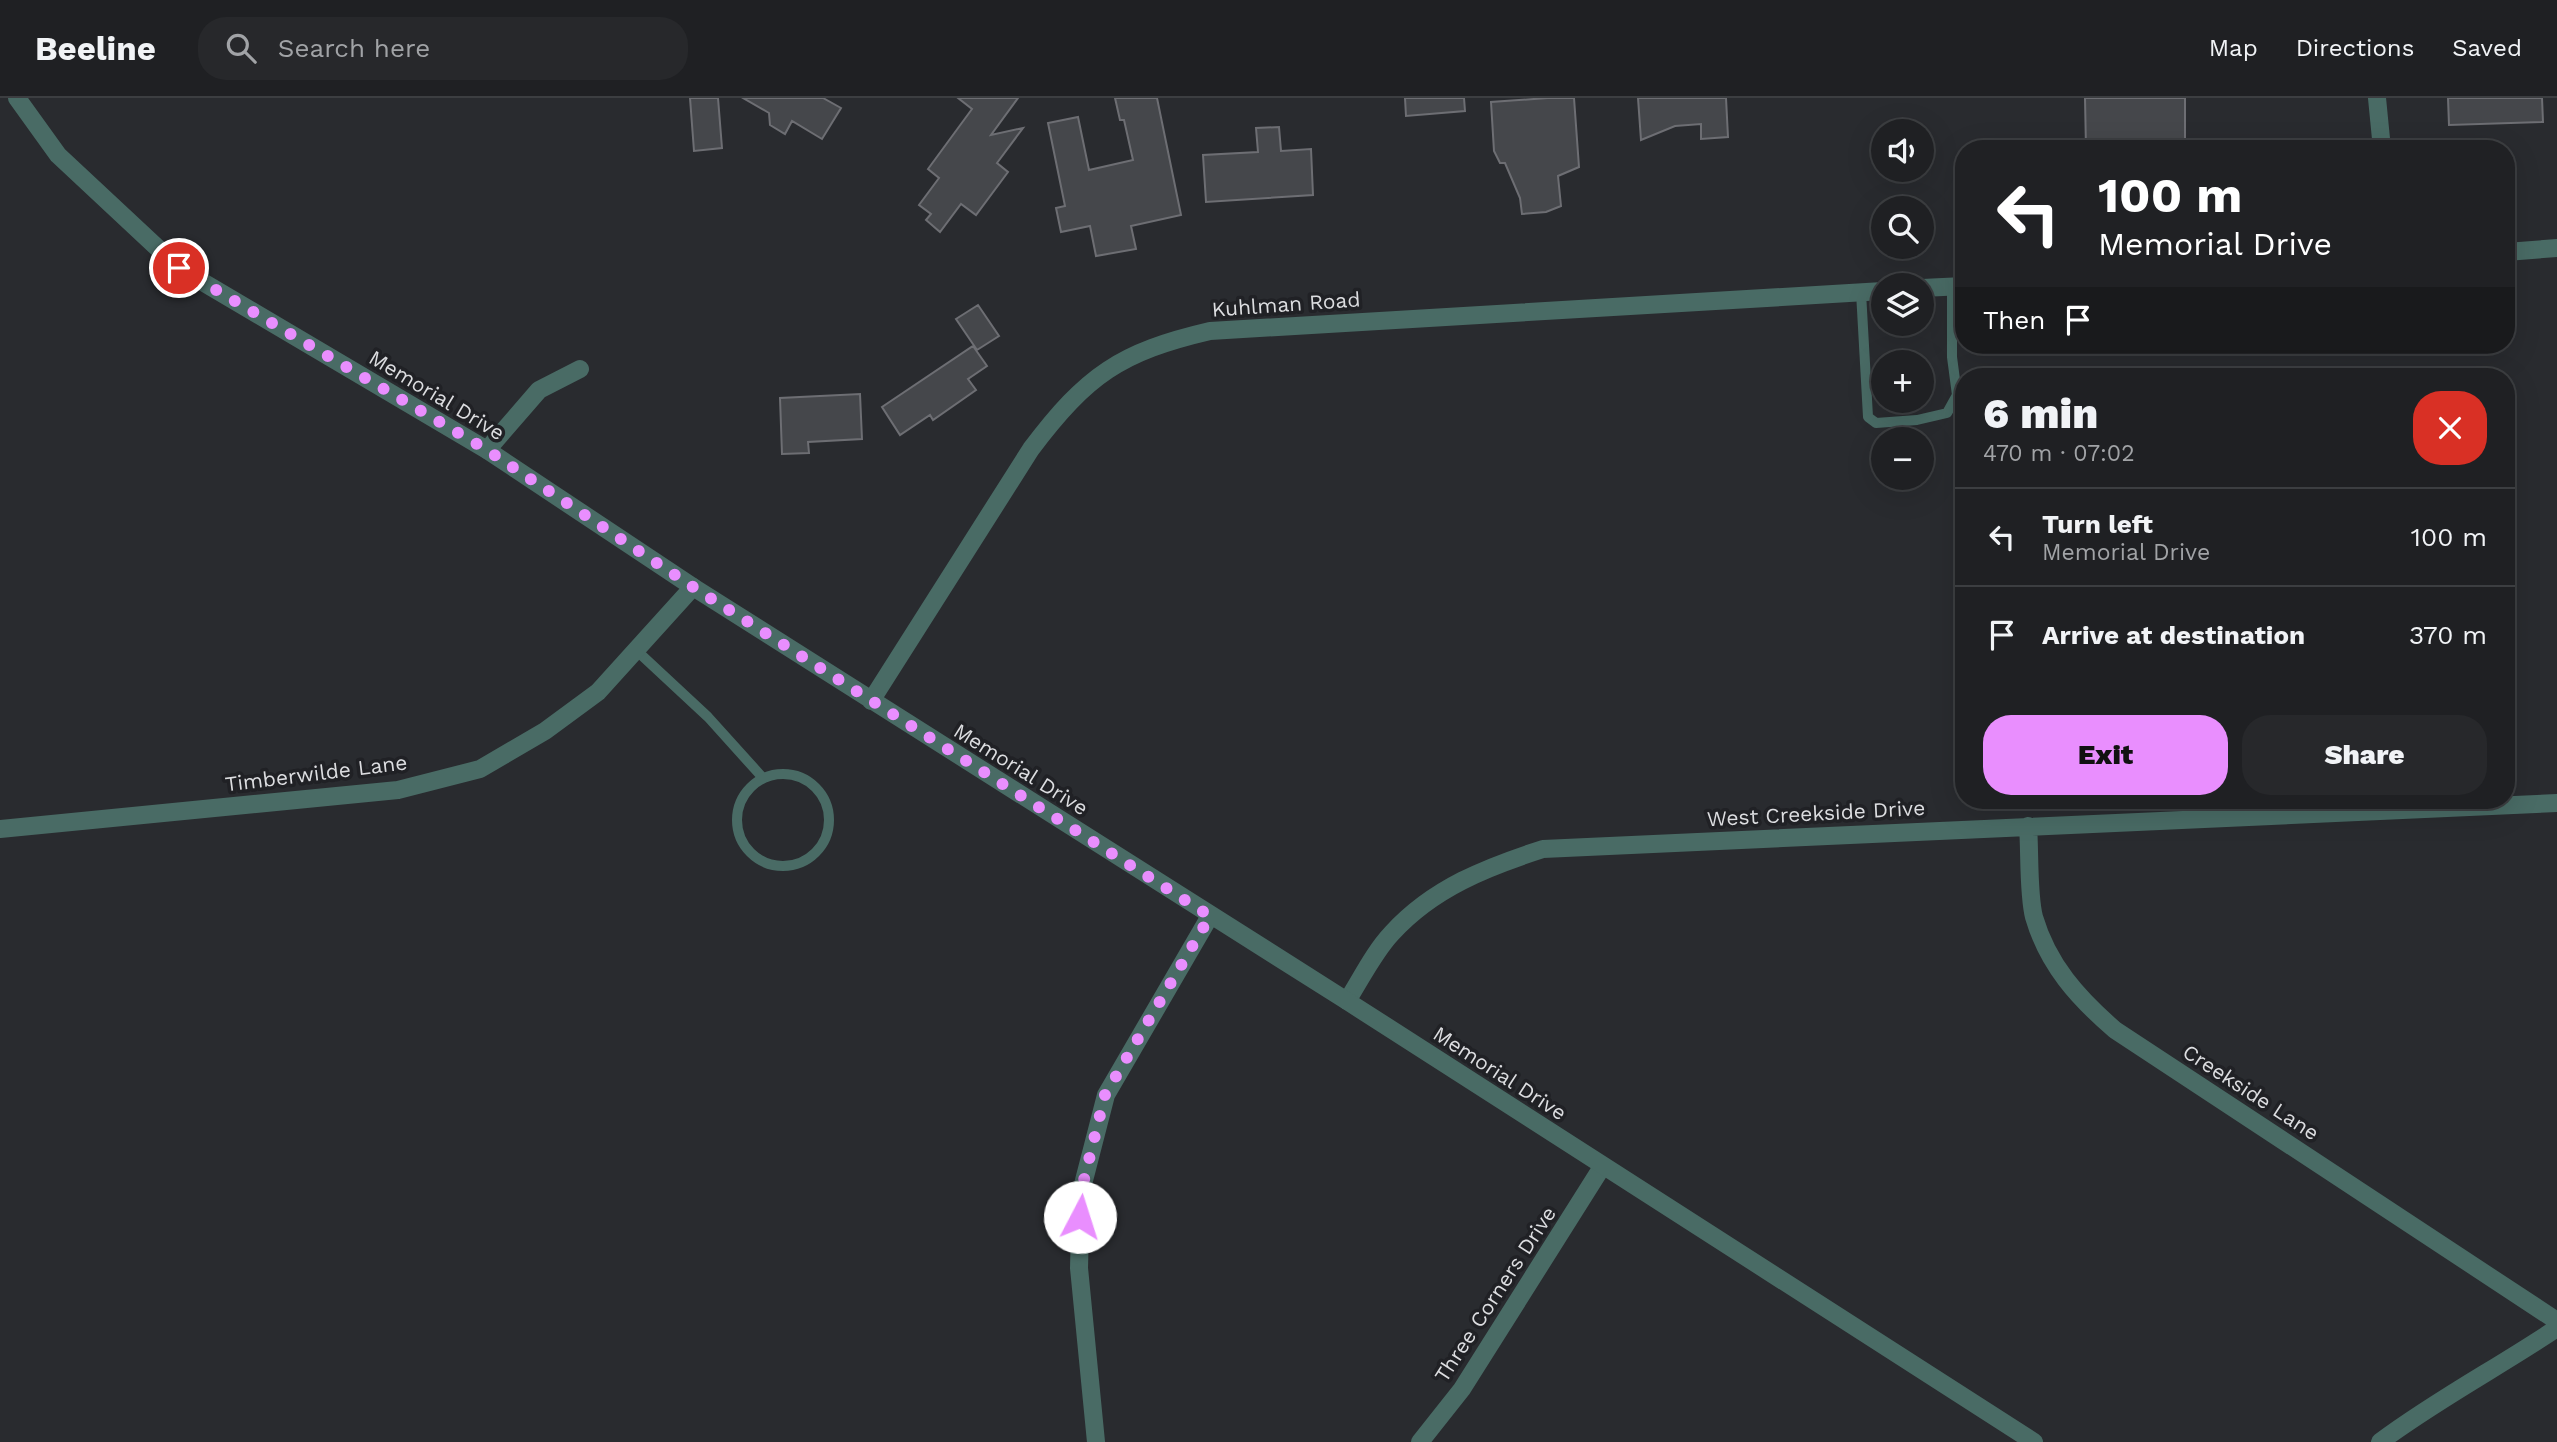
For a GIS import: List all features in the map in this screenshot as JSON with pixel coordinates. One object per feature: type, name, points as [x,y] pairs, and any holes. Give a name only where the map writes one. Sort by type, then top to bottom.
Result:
[{"type":"street","name":"Memorial Drive","points":[[17,98],[58,155],[179,268],[487,450],[693,587],[1347,1001],[2034,1442]]},
{"type":"street","points":[[2377,98],[2381,140]]},
{"type":"street","points":[[2515,251],[2557,248]]},
{"type":"street","points":[[1934,287],[1955,286]]},
{"type":"street","name":"Kuhlman Road","points":[[871,701],[1031,449],[1052,421],[1107,368],[1135,353],[1210,331],[1871,292]]},
{"type":"street","points":[[487,450],[539,390],[580,369]]},
{"type":"street","name":"Timberwilde Lane","points":[[0,828],[398,789],[480,769],[545,731],[598,692],[693,587]]},
{"type":"street","name":"West Creekside Drive","points":[[2515,805],[2557,803]]},
{"type":"street","name":"West Creekside Drive","points":[[1347,1001],[1392,933],[1441,891],[1486,867],[1543,849],[2419,809]]},
{"type":"street","name":"Creekside Lane","points":[[2028,826],[2034,916],[2054,966],[2083,1002],[2115,1030],[2557,1321]]},
{"type":"street","points":[[1096,1442],[1079,1268],[1081,1192],[1105,1095],[1210,916]]},
{"type":"street","name":"Three Corners Drive","points":[[1420,1442],[1462,1389],[1602,1167]]},
{"type":"street","points":[[2380,1442],[2412,1418],[2557,1328]]},
{"type":"lane","points":[[1861,292],[1868,417],[1876,423],[1917,420],[1947,413],[1955,399]]},
{"type":"lane","points":[[1955,322],[1952,357],[1955,380]]},
{"type":"lane","points":[[636,650],[708,718],[763,778]]},
{"type":"lane","points":[[778,774],[794,775],[808,782],[823,800],[829,822],[826,838],[817,851],[805,861],[790,866],[762,862],[750,853],[742,842],[737,828],[739,806],[750,788],[763,778],[778,774]]},
{"type":"building","points":[[690,98],[718,98],[722,148],[694,151]]},
{"type":"building","points":[[743,98],[823,98],[841,108],[822,139],[792,121],[785,134],[770,125],[769,113]]},
{"type":"building","points":[[958,98],[1018,98],[991,135],[1023,128],[997,163],[1008,172],[976,215],[961,204],[940,232],[926,220],[931,214],[919,205],[939,178],[928,169],[972,109]]},
{"type":"building","points":[[1115,98],[1157,98],[1181,215],[1131,226],[1136,249],[1096,256],[1090,226],[1061,232],[1056,208],[1065,206],[1048,123],[1078,117],[1089,170],[1133,160],[1124,120],[1120,120]]},
{"type":"building","points":[[1405,98],[1464,98],[1465,111],[1406,116]]},
{"type":"building","points":[[1574,98],[1579,167],[1558,176],[1561,206],[1546,212],[1522,214],[1520,198],[1505,163],[1500,163],[1494,151],[1491,102]]},
{"type":"building","points":[[1638,98],[1726,98],[1728,137],[1701,139],[1701,124],[1675,126],[1641,140]]},
{"type":"building","points":[[2085,98],[2185,98],[2185,140],[2086,140]]},
{"type":"building","points":[[2448,98],[2542,98],[2543,122],[2449,125]]},
{"type":"building","points":[[1279,127],[1281,151],[1311,149],[1313,195],[1206,202],[1203,155],[1258,152],[1256,128]]},
{"type":"building","points":[[978,305],[999,336],[977,350],[956,319]]},
{"type":"building","points":[[973,346],[987,366],[968,379],[976,390],[933,420],[930,415],[900,435],[882,407]]},
{"type":"building","points":[[860,394],[862,439],[808,442],[809,453],[782,454],[780,398]]},
{"type":"route","points":[[179,268],[487,450],[693,587],[1210,916],[1105,1095],[1081,1192],[1080,1217]]}]
